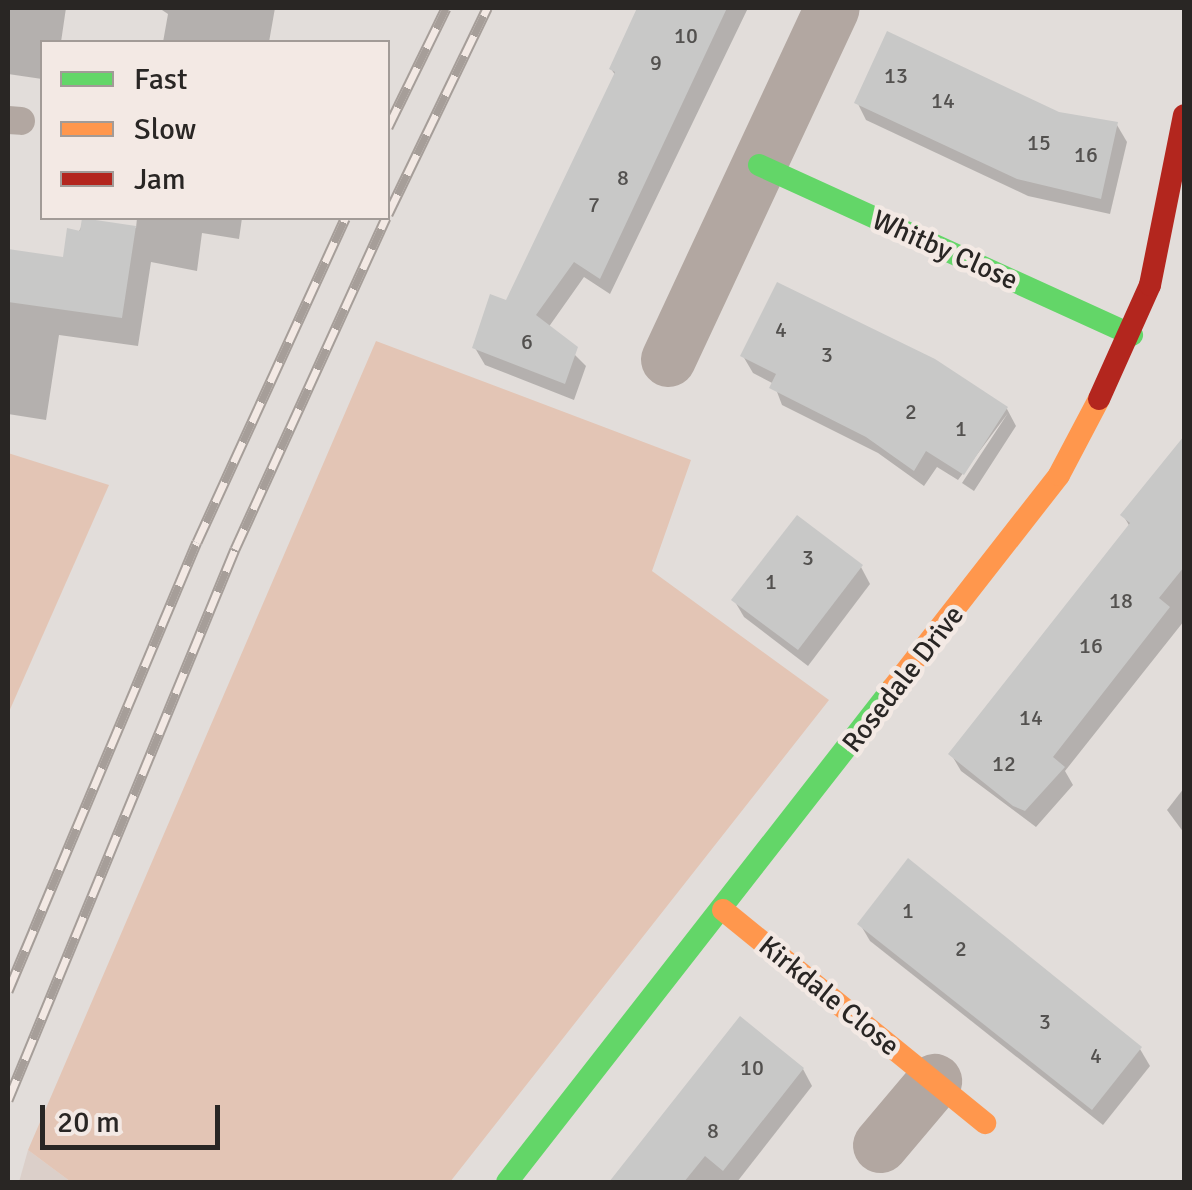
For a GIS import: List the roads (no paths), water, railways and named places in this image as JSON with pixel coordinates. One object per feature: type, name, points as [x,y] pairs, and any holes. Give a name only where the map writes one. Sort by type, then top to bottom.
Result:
[{"type":"street","points":[[668,360],[832,8]]},
{"type":"street","name":"Rosedale Drive","points":[[506,1182],[723,910],[1060,475],[1132,336],[1150,285],[1184,115]]},
{"type":"street","name":"Whitby Close","points":[[758,166],[1132,336]]},
{"type":"street","name":"Kirkdale Close","points":[[723,910],[986,1122]]},
{"type":"street","points":[[880,1145],[934,1081]]},
{"type":"railway","points":[[390,123],[446,8]]},
{"type":"railway","points":[[390,210],[487,8]]},
{"type":"railway","points":[[8,991],[197,542],[344,220]]},
{"type":"railway","points":[[8,1100],[235,549],[385,220]]}]
